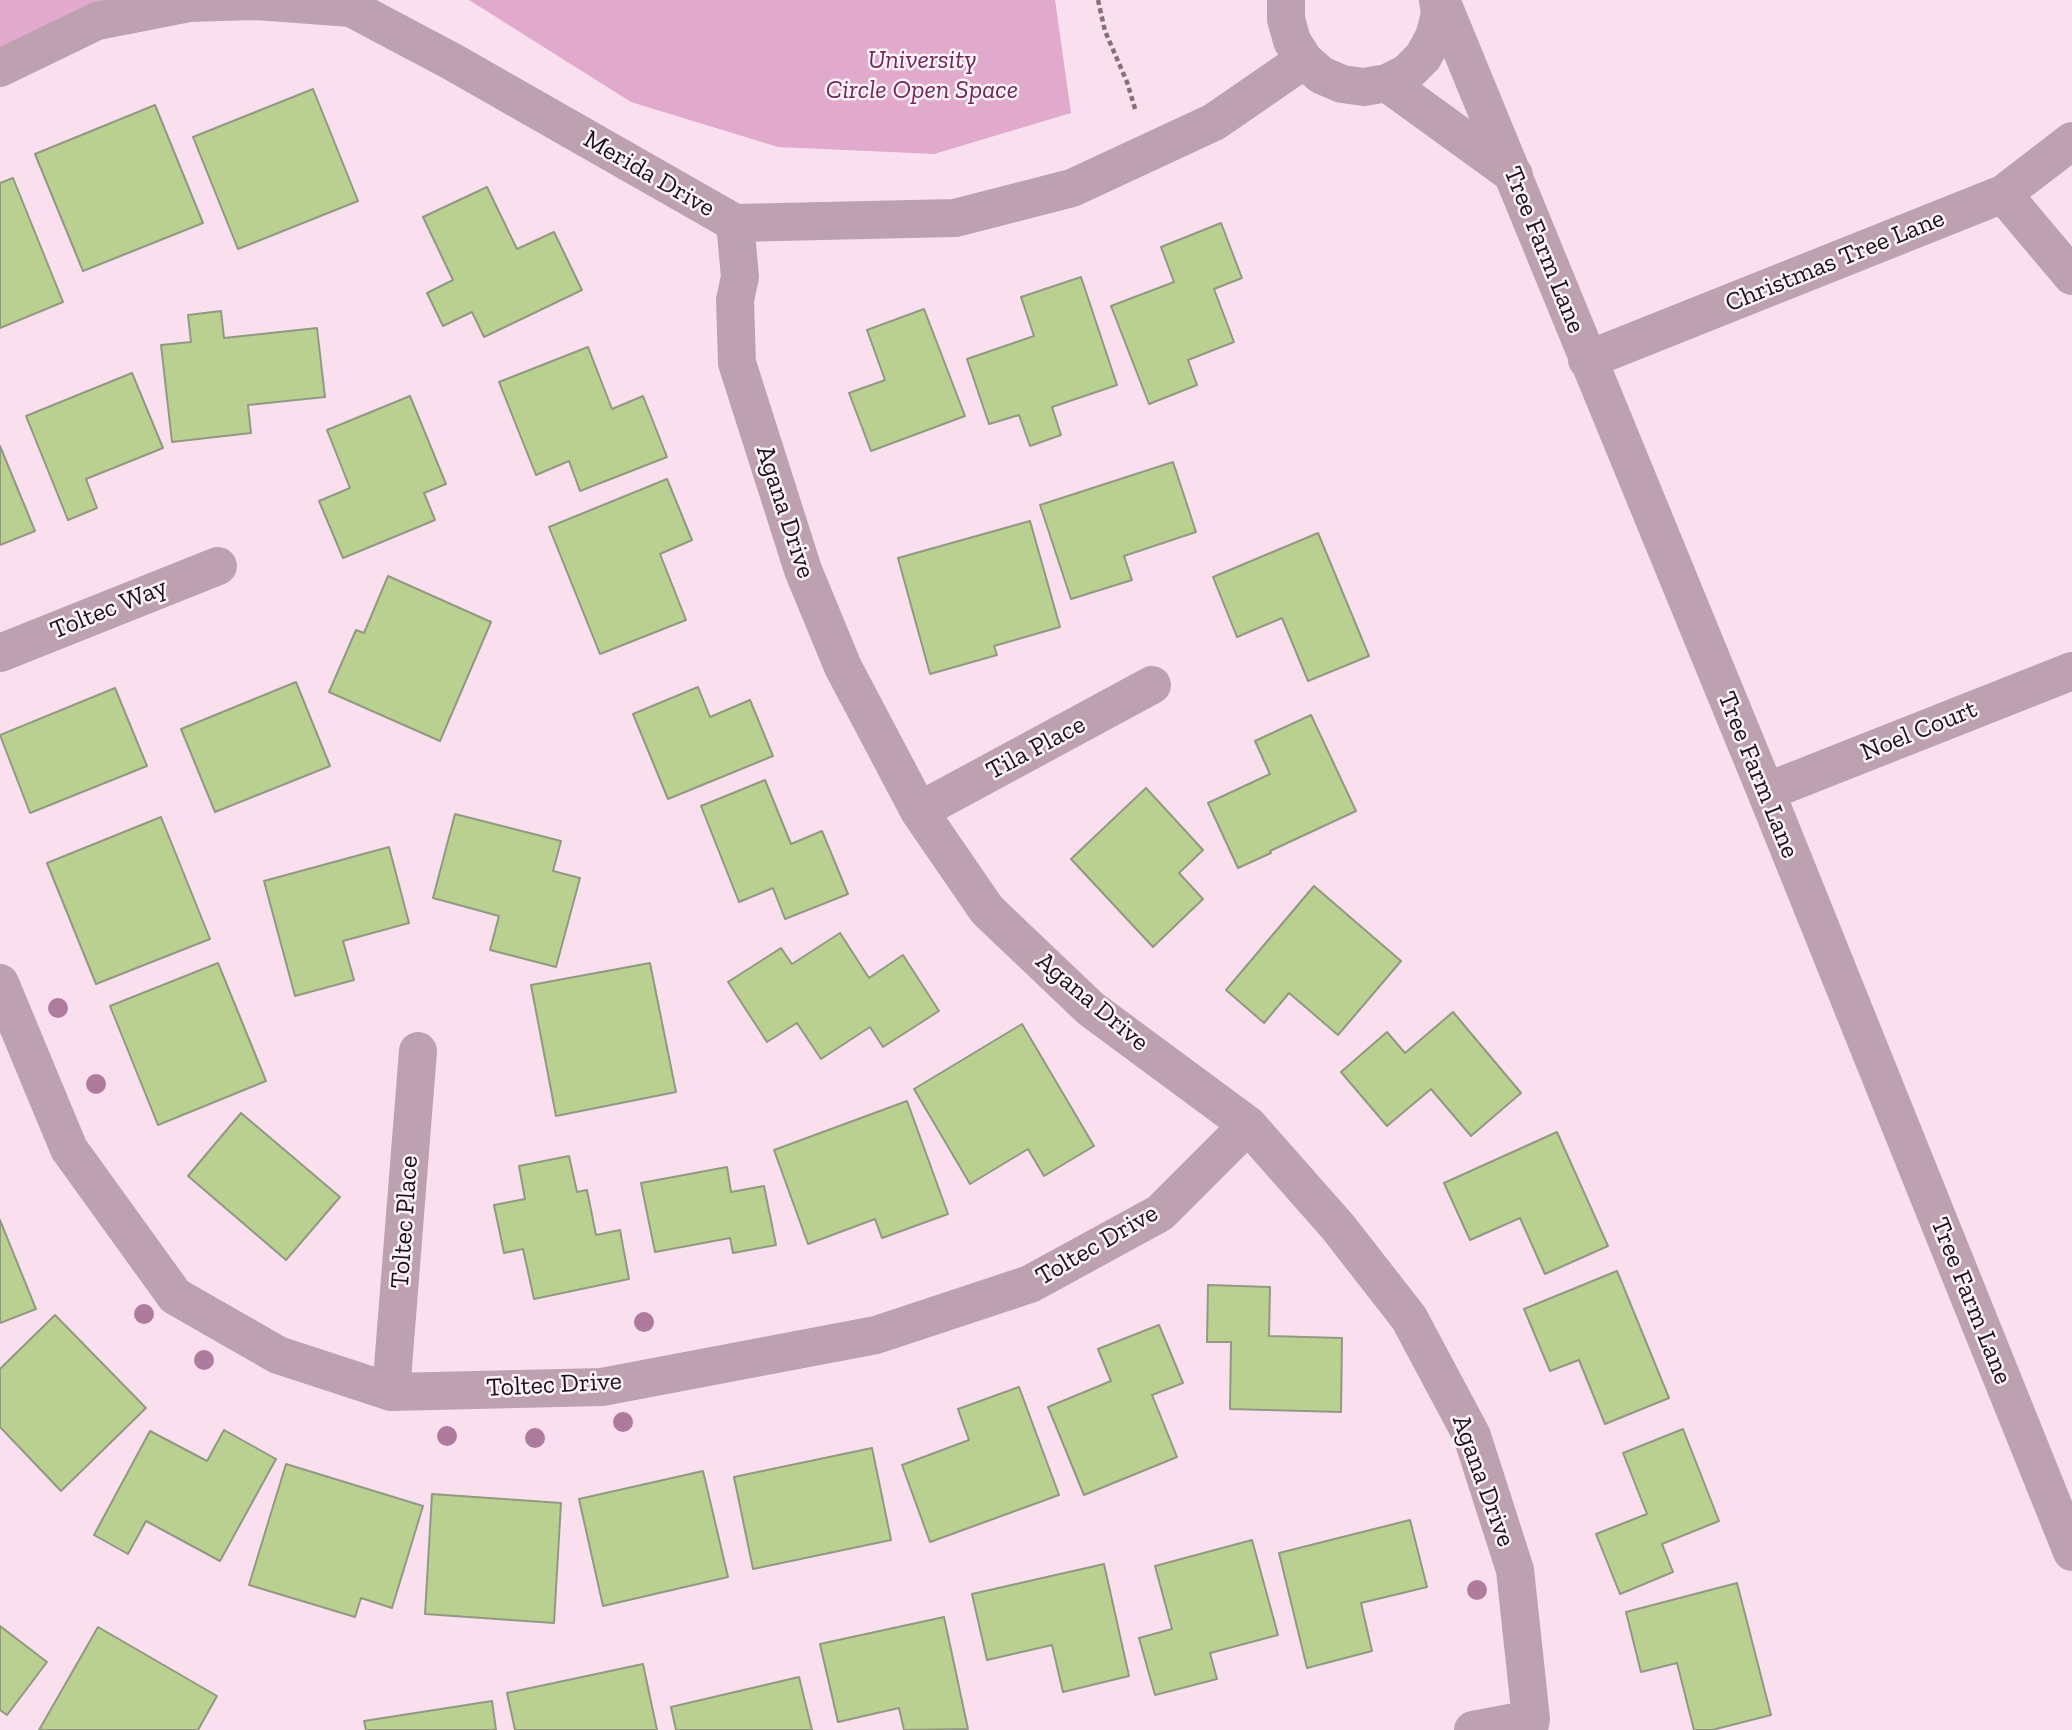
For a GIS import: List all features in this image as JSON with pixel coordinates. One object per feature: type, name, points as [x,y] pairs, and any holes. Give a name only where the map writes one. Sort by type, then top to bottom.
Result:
[{"type":"street","points":[[1286,0],[1286,19],[1292,41],[1304,60],[1321,75],[1342,84],[1364,87],[1387,83],[1407,73],[1423,57],[1434,37],[1440,14],[1440,0]]},
{"type":"street","name":"Tree Farm Lane","points":[[1440,0],[1766,792],[2072,1552]]},
{"type":"street","name":"Merida Drive","points":[[0,68],[97,21],[189,3],[256,1],[351,8],[451,61],[735,223],[955,218],[1072,188],[1214,122],[1304,60]]},
{"type":"street","points":[[1387,83],[1514,175]]},
{"type":"street","name":"Christmas Tree Lane","points":[[1587,360],[2003,194],[2072,141]]},
{"type":"street","points":[[2003,194],[2072,276]]},
{"type":"street","name":"Agana Drive","points":[[735,223],[740,277],[734,300],[737,363],[808,582],[843,667],[919,811],[987,910],[1091,1009],[1248,1125],[1338,1227],[1409,1318],[1472,1436],[1515,1570],[1530,1724]]},
{"type":"street","name":"Toltec Way","points":[[0,653],[218,566]]},
{"type":"street","name":"Noel Court","points":[[1766,792],[2072,671]]},
{"type":"street","name":"Tila Place","points":[[919,811],[1152,685]]},
{"type":"street","name":"Toltec Drive","points":[[0,983],[69,1149],[175,1296],[278,1355],[391,1392],[601,1387],[876,1335],[1030,1284],[1160,1213],[1248,1125]]},
{"type":"street","name":"Toltec Place","points":[[391,1392],[418,1051]]},
{"type":"street","points":[[1473,1730],[1530,1724]]},
{"type":"path","points":[[1098,0],[1105,30],[1127,82],[1148,153]]},
{"type":"green space","points":[[0,0],[256,0],[189,3],[0,68]]},
{"type":"green space","name":"University Circle Open Space","points":[[469,0],[1055,0],[1071,113],[934,154],[778,147],[631,102]]},
{"type":"building","points":[[313,89],[358,201],[238,249],[193,137]]},
{"type":"building","points":[[155,105],[203,223],[83,271],[35,154]]},
{"type":"building","points":[[13,178],[63,302],[0,328],[0,183]]},
{"type":"building","points":[[487,187],[517,249],[554,232],[582,290],[484,337],[472,312],[443,326],[427,293],[453,280],[423,217]]},
{"type":"building","points":[[1221,223],[1242,278],[1214,289],[1234,342],[1188,360],[1197,385],[1149,404],[1111,306],[1174,282],[1161,247]]},
{"type":"building","points":[[1081,277],[1117,385],[1052,407],[1061,435],[1030,446],[1019,415],[989,424],[967,359],[1034,336],[1021,297]]},
{"type":"building","points":[[924,309],[965,416],[871,451],[849,393],[885,380],[867,330]]},
{"type":"building","points":[[221,311],[224,338],[317,328],[325,397],[248,405],[251,433],[172,442],[161,345],[191,342],[188,315]]},
{"type":"building","points":[[588,347],[612,409],[643,396],[667,457],[580,491],[569,461],[536,475],[499,382]]},
{"type":"building","points":[[132,373],[163,448],[86,479],[97,508],[68,520],[26,416]]},
{"type":"building","points":[[410,396],[446,484],[424,493],[435,520],[343,558],[319,501],[350,488],[327,430]]},
{"type":"building","points":[[0,446],[35,531],[0,545]]},
{"type":"building","points":[[1173,462],[1196,532],[1124,556],[1132,580],[1071,599],[1040,505]]},
{"type":"building","points":[[667,479],[692,540],[660,554],[686,620],[600,654],[549,527]]},
{"type":"building","points":[[1030,521],[1060,627],[994,646],[997,655],[930,674],[898,558]]},
{"type":"building","points":[[1318,533],[1369,656],[1308,681],[1282,618],[1237,637],[1213,577]]},
{"type":"building","points":[[388,576],[491,622],[440,741],[329,692],[356,630],[364,633]]},
{"type":"building","points":[[296,682],[330,766],[215,812],[181,729]]},
{"type":"building","points":[[698,687],[710,717],[750,700],[773,756],[668,799],[633,714]]},
{"type":"building","points":[[115,688],[147,766],[30,813],[0,735]]},
{"type":"building","points":[[1311,715],[1356,811],[1238,868],[1208,803],[1270,774],[1255,741]]},
{"type":"building","points":[[765,780],[791,844],[822,831],[848,894],[785,919],[773,888],[739,902],[701,806]]},
{"type":"building","points":[[1146,788],[1203,850],[1179,873],[1203,899],[1153,947],[1071,859]]},
{"type":"building","points":[[455,814],[561,841],[553,871],[580,878],[556,967],[490,950],[499,916],[433,898]]},
{"type":"building","points":[[161,817],[210,939],[96,984],[47,863]]},
{"type":"building","points":[[389,847],[409,923],[343,941],[354,980],[295,996],[264,881]]},
{"type":"building","points":[[1314,886],[1401,961],[1338,1035],[1289,993],[1264,1023],[1226,990]]},
{"type":"building","points":[[840,933],[869,978],[903,955],[939,1011],[883,1047],[870,1027],[821,1059],[797,1023],[767,1042],[728,982],[781,948],[792,964]]},
{"type":"building","points":[[218,963],[266,1081],[158,1125],[110,1006]]},
{"type":"building","points":[[650,963],[676,1092],[556,1116],[531,985]]},
{"type":"building","points":[[1453,1012],[1521,1093],[1471,1136],[1431,1089],[1387,1126],[1341,1072],[1387,1032],[1405,1053]]},
{"type":"building","points":[[1022,1024],[1094,1146],[1044,1176],[1028,1149],[970,1184],[914,1089]]},
{"type":"building","points":[[907,1101],[948,1214],[882,1238],[875,1219],[808,1244],[774,1150]]},
{"type":"building","points":[[241,1113],[340,1197],[286,1260],[188,1176]]},
{"type":"building","points":[[1557,1132],[1608,1246],[1545,1274],[1520,1218],[1470,1240],[1444,1183]]},
{"type":"building","points":[[569,1156],[577,1192],[587,1190],[596,1235],[620,1230],[629,1279],[534,1299],[523,1249],[504,1253],[494,1205],[525,1199],[519,1166]]},
{"type":"building","points":[[727,1167],[731,1192],[764,1186],[776,1245],[733,1253],[730,1238],[655,1252],[641,1183]]},
{"type":"building","points":[[0,1220],[36,1309],[0,1323]]},
{"type":"building","points":[[1617,1271],[1669,1398],[1605,1424],[1579,1360],[1550,1371],[1524,1309]]},
{"type":"building","points":[[1208,1285],[1270,1287],[1269,1336],[1342,1338],[1341,1412],[1230,1409],[1231,1342],[1207,1342]]},
{"type":"building","points":[[55,1315],[146,1408],[61,1491],[0,1427],[0,1369]]},
{"type":"building","points":[[1159,1325],[1183,1383],[1152,1395],[1177,1457],[1084,1495],[1048,1407],[1111,1381],[1098,1349]]},
{"type":"building","points":[[1019,1387],[1059,1495],[930,1542],[902,1465],[969,1440],[958,1409]]},
{"type":"building","points":[[1683,1429],[1719,1521],[1662,1544],[1673,1572],[1620,1594],[1596,1534],[1647,1514],[1623,1453]]},
{"type":"building","points":[[224,1430],[276,1459],[220,1561],[146,1521],[128,1554],[94,1535],[150,1431],[207,1461]]},
{"type":"building","points":[[872,1448],[891,1540],[753,1569],[734,1477]]},
{"type":"building","points":[[286,1464],[423,1506],[392,1608],[361,1598],[355,1617],[249,1585]]},
{"type":"building","points":[[703,1471],[728,1577],[603,1606],[579,1499]]},
{"type":"building","points":[[432,1494],[561,1503],[554,1623],[425,1614]]},
{"type":"building","points":[[1410,1520],[1427,1587],[1361,1603],[1372,1651],[1307,1668],[1279,1553]]},
{"type":"building","points":[[1252,1540],[1278,1635],[1210,1653],[1217,1679],[1155,1695],[1139,1638],[1172,1629],[1155,1566]]},
{"type":"building","points":[[1104,1564],[1129,1676],[1063,1692],[1052,1645],[987,1660],[972,1594]]},
{"type":"building","points":[[1737,1583],[1771,1715],[1712,1730],[1694,1730],[1677,1663],[1641,1672],[1626,1612]]},
{"type":"building","points":[[944,1617],[968,1729],[904,1730],[899,1708],[838,1722],[820,1644]]},
{"type":"building","points":[[0,1626],[47,1662],[7,1715],[0,1710]]},
{"type":"building","points":[[98,1627],[217,1696],[198,1730],[39,1730]]},
{"type":"building","points":[[643,1664],[657,1730],[515,1730],[507,1693]]},
{"type":"building","points":[[799,1677],[812,1730],[676,1730],[671,1707]]},
{"type":"building","points":[[492,1701],[496,1730],[366,1730],[364,1721]]}]
